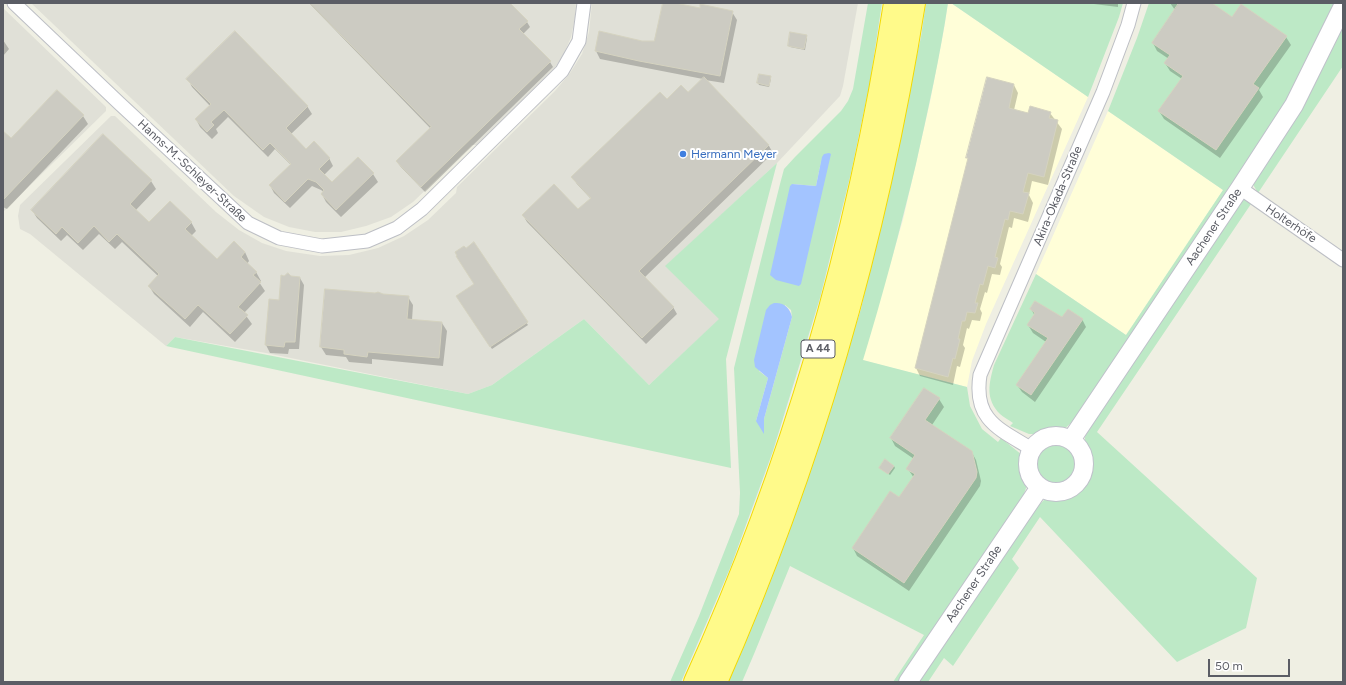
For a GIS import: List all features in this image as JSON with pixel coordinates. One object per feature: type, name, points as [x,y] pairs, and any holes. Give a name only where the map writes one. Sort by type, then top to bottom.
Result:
[{"type":"highway","name":"A 44","points":[[695,682],[724,616],[766,508],[790,437],[826,320],[866,160],[881,86],[895,3]]},
{"type":"highway","name":"A 44","points":[[716,682],[757,584],[787,505],[840,342],[868,237],[884,165],[899,94],[914,3]]},
{"type":"street","name":"Hanns-M.-Schleyer-Straße","points":[[14,3],[114,99],[248,223],[279,238],[322,246],[367,241],[397,228],[422,209],[562,71],[578,41],[584,3]]},
{"type":"street","name":"Akira-Okada-Straße","points":[[1032,449],[995,426],[987,418],[982,409],[978,388],[980,375],[1103,92],[1128,26],[1134,3]]},
{"type":"street","name":"Aachener Straße","points":[[1071,440],[1294,105],[1343,6]]},
{"type":"street","name":"Holterhöfe","points":[[1240,188],[1343,260]]},
{"type":"street","points":[[1054,436],[1071,440],[1078,447],[1083,456],[1084,466],[1082,475],[1076,483],[1068,489],[1058,492],[1049,491],[1040,487],[1034,481],[1029,469],[1029,457],[1032,449],[1038,442],[1054,436]]},
{"type":"street","name":"Aachener Straße","points":[[908,682],[1040,487]]},
{"type":"shaded area","points":[[31,3],[576,3],[571,37],[563,56],[551,73],[478,145],[472,145],[413,202],[391,217],[366,226],[341,232],[315,232],[289,227],[264,217],[234,196]]},
{"type":"shaded area","points":[[592,3],[858,3],[840,96],[777,163],[666,266],[720,319],[649,385],[584,319],[492,385],[468,394],[266,353],[175,337],[166,346],[30,234],[20,229],[18,216],[20,205],[111,116],[115,116],[216,212],[239,230],[262,243],[286,251],[320,256],[349,255],[378,248],[404,236],[428,220],[456,193],[457,187],[555,91],[570,73],[582,54],[589,32]]},
{"type":"shaded area","points":[[868,3],[882,3],[870,82],[851,173],[820,298],[773,451],[731,566],[681,682],[670,682],[699,616],[739,514],[740,493],[734,368],[784,169],[841,111],[848,101],[853,89]],"holes":[[[822,157],[799,286],[792,184],[816,186]],[[785,305],[791,310],[792,317],[764,419],[756,421],[768,378],[759,371]]]},
{"type":"shaded area","points":[[926,3],[948,3],[916,164],[884,287],[863,360],[967,387],[970,406],[982,429],[998,442],[1001,438],[1022,455],[1023,470],[1028,482],[1022,500],[901,682],[893,682],[924,635],[790,566],[742,682],[728,682],[754,621],[818,443],[861,309],[921,37]]},
{"type":"shaded area","points":[[948,3],[951,3],[1088,97],[986,324],[972,361],[967,387],[862,360],[903,220],[930,102]]},
{"type":"shaded area","points":[[951,3],[1123,3],[1088,97]]},
{"type":"shaded area","points":[[1149,3],[1338,3],[1285,107],[1075,418],[1062,431],[1029,434],[1010,426],[1013,423],[1001,415],[995,408],[990,397],[990,384],[994,365],[1036,274],[1126,335],[1223,190],[1108,111],[1137,38]]},
{"type":"shaded area","points":[[3,8],[106,107],[106,111],[3,212]]},
{"type":"shaded area","points":[[1343,25],[1343,66],[1258,193],[1251,181]]},
{"type":"shaded area","points":[[1108,111],[1223,190],[1126,335],[1036,274]]},
{"type":"shaded area","points":[[777,163],[726,359],[731,468],[166,346],[175,337],[468,394],[492,385],[584,319],[649,385],[719,319],[665,266]]},
{"type":"shaded area","points":[[1243,199],[1251,204],[1097,432],[1257,578],[1246,628],[1177,662],[1040,517],[1012,559],[1019,568],[953,666],[944,658],[928,682],[916,682],[1036,508],[1045,499],[1069,494],[1081,485],[1088,470],[1089,461],[1085,450],[1085,437],[1099,408]]},
{"type":"shaded area","points":[[1056,439],[1065,441],[1076,450],[1081,464],[1079,473],[1070,484],[1056,489],[1047,487],[1036,478],[1031,464],[1033,455],[1042,444]]},
{"type":"water","points":[[824,154],[831,154],[801,284],[799,286],[776,280],[770,275],[790,186],[792,184],[816,186],[822,157]]},
{"type":"water","points":[[774,303],[786,306],[792,317],[764,419],[764,434],[756,421],[768,378],[755,367],[754,360],[766,310]]},
{"type":"building","points":[[310,3],[510,3],[528,21],[519,29],[551,61],[421,187],[396,161],[431,127]]},
{"type":"building","points":[[663,3],[675,3],[700,8],[700,4],[733,11],[720,76],[595,51],[599,31],[642,41],[654,41]]},
{"type":"building","points":[[1179,3],[1212,3],[1232,17],[1241,4],[1287,36],[1253,84],[1259,88],[1216,150],[1158,111],[1183,76],[1164,63],[1170,55],[1152,43]]},
{"type":"building","points":[[235,31],[308,106],[286,128],[306,149],[314,141],[330,158],[319,169],[332,182],[358,157],[374,173],[336,210],[321,194],[324,190],[316,182],[308,179],[285,202],[269,185],[291,164],[270,143],[263,150],[224,110],[211,122],[214,125],[207,132],[195,119],[211,104],[186,79]]},
{"type":"building","points":[[790,32],[807,35],[804,49],[788,46]]},
{"type":"building","points":[[759,74],[771,76],[769,86],[757,83]]},
{"type":"building","points":[[704,77],[769,145],[639,271],[674,307],[642,338],[522,215],[554,184],[578,209],[591,198],[571,177],[660,92],[667,99],[681,85],[688,92]]},
{"type":"building","points":[[987,77],[1014,84],[1009,108],[1028,113],[1030,106],[1051,112],[1049,118],[1058,120],[1044,177],[1028,173],[1023,192],[1029,193],[1023,214],[1010,211],[1008,220],[1005,219],[995,257],[998,258],[995,268],[988,266],[983,285],[980,284],[975,303],[978,303],[975,313],[967,312],[965,321],[962,321],[958,339],[960,339],[955,359],[953,358],[948,377],[915,368]]},
{"type":"building","points":[[57,90],[84,115],[3,200],[3,131],[11,138]]},
{"type":"building","points":[[103,134],[152,180],[130,204],[149,222],[170,201],[192,222],[185,229],[217,259],[234,241],[245,252],[241,257],[257,272],[253,275],[261,282],[238,307],[248,315],[230,334],[198,305],[185,319],[148,286],[159,274],[117,234],[109,242],[94,226],[78,243],[62,227],[56,234],[31,210]]},
{"type":"building","points":[[474,242],[528,322],[490,347],[456,296],[474,284],[455,252],[464,246],[466,248]]},
{"type":"building","points":[[288,273],[291,276],[300,277],[295,342],[285,342],[284,347],[265,345],[269,299],[279,300],[281,275],[284,276]]},
{"type":"building","points":[[325,289],[378,292],[383,294],[409,296],[407,319],[442,322],[439,358],[368,352],[367,357],[344,354],[344,350],[320,347]]},
{"type":"building","points":[[1035,301],[1062,317],[1068,309],[1083,319],[1031,395],[1016,385],[1048,338],[1027,325],[1035,313],[1030,309]]},
{"type":"building","points":[[924,388],[940,398],[925,420],[972,451],[977,472],[976,478],[904,583],[852,548],[890,491],[899,497],[915,474],[906,469],[915,455],[890,438]]},
{"type":"building","points":[[885,459],[894,466],[888,474],[879,468]]},
{"type":"place","name":"Hermann Meyer","points":[[683,154]]}]
